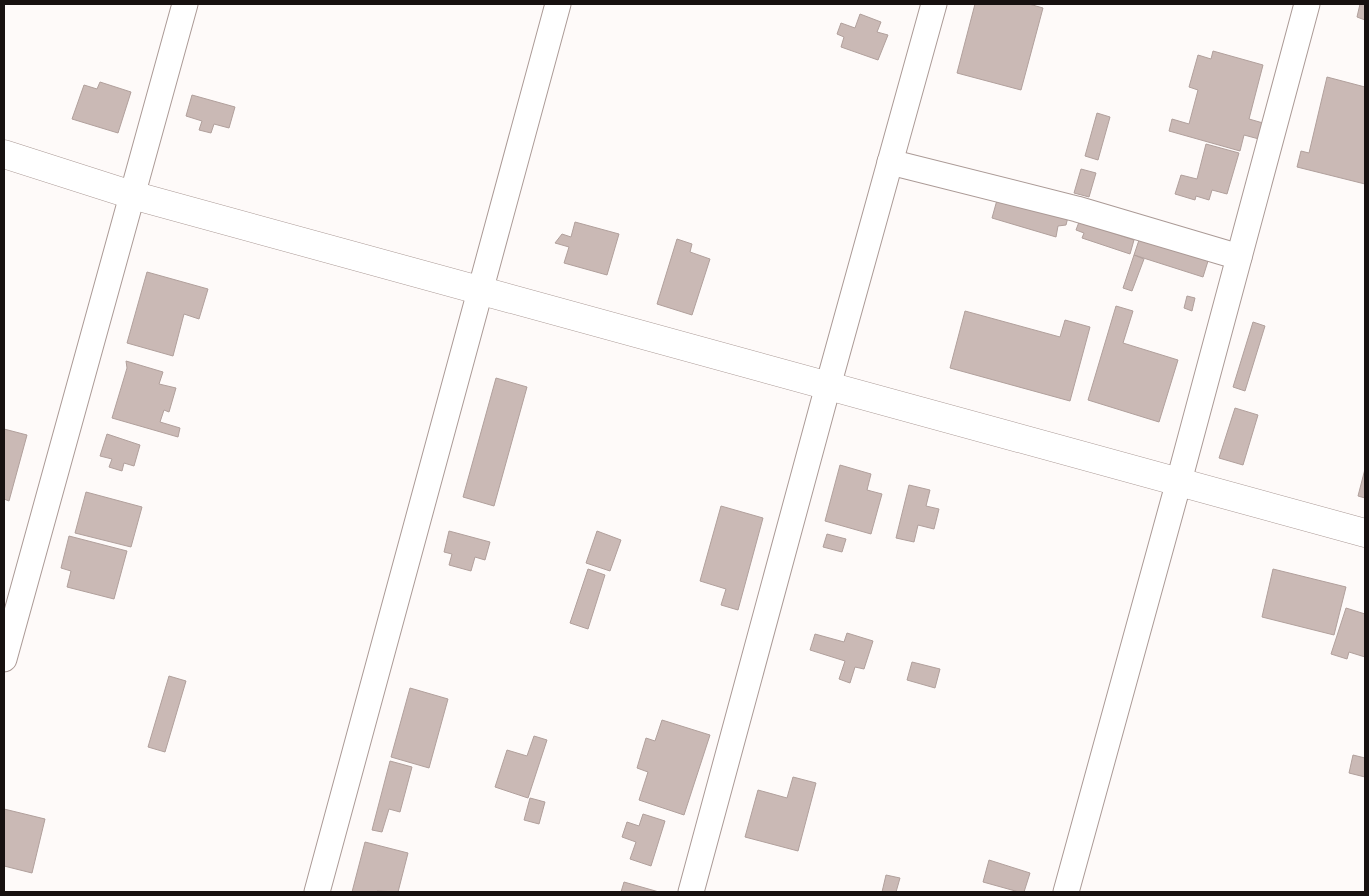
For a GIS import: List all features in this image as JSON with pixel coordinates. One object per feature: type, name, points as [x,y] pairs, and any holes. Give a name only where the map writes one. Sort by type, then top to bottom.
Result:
[{"type":"street","points":[[4,659],[185,4]]},
{"type":"street","points":[[317,892],[558,4]]},
{"type":"street","points":[[691,892],[934,4]]},
{"type":"street","points":[[1066,892],[1307,4]]},
{"type":"street","points":[[4,154],[132,195],[1365,533]]},
{"type":"street","points":[[890,162],[1077,209],[1239,257]]},
{"type":"building","points":[[975,4],[1029,4],[1043,8],[1021,90],[957,73]]},
{"type":"building","points":[[1360,4],[1365,4],[1365,20],[1357,17]]},
{"type":"building","points":[[860,14],[881,22],[877,32],[888,35],[878,60],[841,47],[844,37],[837,34],[841,23],[855,28]]},
{"type":"building","points":[[1213,51],[1263,65],[1249,119],[1263,123],[1259,139],[1244,135],[1240,151],[1169,131],[1172,119],[1189,124],[1198,90],[1189,87],[1198,55],[1211,59]]},
{"type":"building","points":[[1327,77],[1365,87],[1365,184],[1297,167],[1301,151],[1309,153]]},
{"type":"building","points":[[100,82],[131,92],[118,133],[72,119],[84,85],[97,89]]},
{"type":"building","points":[[192,95],[235,107],[229,128],[214,124],[211,133],[199,130],[202,121],[186,116]]},
{"type":"building","points":[[1097,113],[1110,117],[1098,160],[1085,156]]},
{"type":"building","points":[[1206,144],[1239,153],[1227,194],[1212,190],[1209,200],[1196,196],[1195,200],[1175,194],[1181,175],[1197,179]]},
{"type":"building","points":[[1081,169],[1096,173],[1089,197],[1074,193]]},
{"type":"building","points":[[997,200],[1068,217],[1066,225],[1058,226],[1056,237],[992,218]]},
{"type":"building","points":[[575,222],[619,234],[607,275],[564,263],[569,247],[555,243],[562,234],[571,237]]},
{"type":"building","points":[[1079,222],[1134,240],[1130,254],[1082,238],[1084,233],[1076,230]]},
{"type":"building","points":[[677,239],[692,244],[690,252],[710,259],[692,315],[657,304]]},
{"type":"building","points":[[1139,240],[1208,261],[1203,277],[1134,255]]},
{"type":"building","points":[[1134,255],[1144,259],[1132,291],[1123,288]]},
{"type":"building","points":[[147,272],[208,289],[199,319],[184,314],[173,356],[127,343]]},
{"type":"building","points":[[1187,296],[1195,298],[1192,311],[1184,308]]},
{"type":"building","points":[[1116,306],[1133,311],[1123,343],[1178,360],[1159,422],[1088,400]]},
{"type":"building","points":[[965,311],[1060,337],[1065,320],[1090,327],[1070,401],[950,368]]},
{"type":"building","points":[[1253,322],[1265,326],[1245,391],[1233,387]]},
{"type":"building","points":[[126,361],[163,372],[159,384],[176,388],[169,412],[164,410],[160,422],[180,428],[178,437],[112,418],[127,368]]},
{"type":"building","points":[[496,378],[527,387],[494,506],[463,497]]},
{"type":"building","points":[[1235,408],[1258,415],[1243,465],[1219,458]]},
{"type":"building","points":[[4,429],[27,435],[9,501],[4,499]]},
{"type":"building","points":[[107,434],[140,445],[134,466],[124,463],[122,471],[109,467],[112,459],[100,456]]},
{"type":"building","points":[[840,465],[871,474],[867,490],[882,494],[871,534],[825,521]]},
{"type":"building","points":[[1365,469],[1365,498],[1358,496]]},
{"type":"building","points":[[909,485],[930,490],[926,506],[939,509],[934,529],[918,525],[914,542],[896,538]]},
{"type":"building","points":[[86,492],[142,507],[131,547],[75,533]]},
{"type":"building","points":[[721,506],[763,518],[738,610],[721,605],[726,589],[700,581]]},
{"type":"building","points":[[449,531],[490,542],[485,560],[475,557],[471,571],[449,565],[452,554],[444,552]]},
{"type":"building","points":[[597,531],[621,540],[610,571],[586,563]]},
{"type":"building","points":[[827,534],[846,539],[842,552],[823,547]]},
{"type":"building","points":[[69,536],[127,551],[114,599],[67,587],[71,571],[61,568]]},
{"type":"building","points":[[588,569],[605,575],[588,629],[570,623]]},
{"type":"building","points":[[1273,569],[1346,587],[1334,635],[1262,617]]},
{"type":"building","points":[[1346,608],[1365,614],[1365,657],[1349,652],[1347,659],[1331,654]]},
{"type":"building","points":[[847,633],[873,641],[864,669],[855,667],[850,683],[839,679],[845,661],[810,650],[815,634],[844,642]]},
{"type":"building","points":[[912,662],[940,669],[935,688],[907,680]]},
{"type":"building","points":[[169,676],[186,681],[165,752],[148,747]]},
{"type":"building","points":[[410,688],[448,699],[429,768],[391,757]]},
{"type":"building","points":[[662,720],[710,735],[684,815],[639,800],[648,772],[637,768],[646,738],[655,741]]},
{"type":"building","points":[[534,736],[547,740],[528,798],[495,787],[507,750],[527,756]]},
{"type":"building","points":[[1353,755],[1365,758],[1365,777],[1349,773]]},
{"type":"building","points":[[390,761],[412,767],[400,812],[389,809],[382,832],[372,830]]},
{"type":"building","points":[[793,777],[816,783],[798,851],[745,837],[758,790],[787,798]]},
{"type":"building","points":[[530,798],[545,802],[539,824],[524,820]]},
{"type":"building","points":[[4,809],[45,819],[32,873],[4,866]]},
{"type":"building","points":[[643,814],[665,821],[651,866],[630,859],[636,842],[622,837],[627,822],[639,826]]},
{"type":"building","points":[[365,842],[408,853],[398,892],[352,892]]},
{"type":"building","points":[[989,860],[1030,873],[1024,892],[983,882]]},
{"type":"building","points":[[886,875],[900,878],[896,892],[882,892]]},
{"type":"building","points":[[624,882],[659,892],[621,892]]}]
